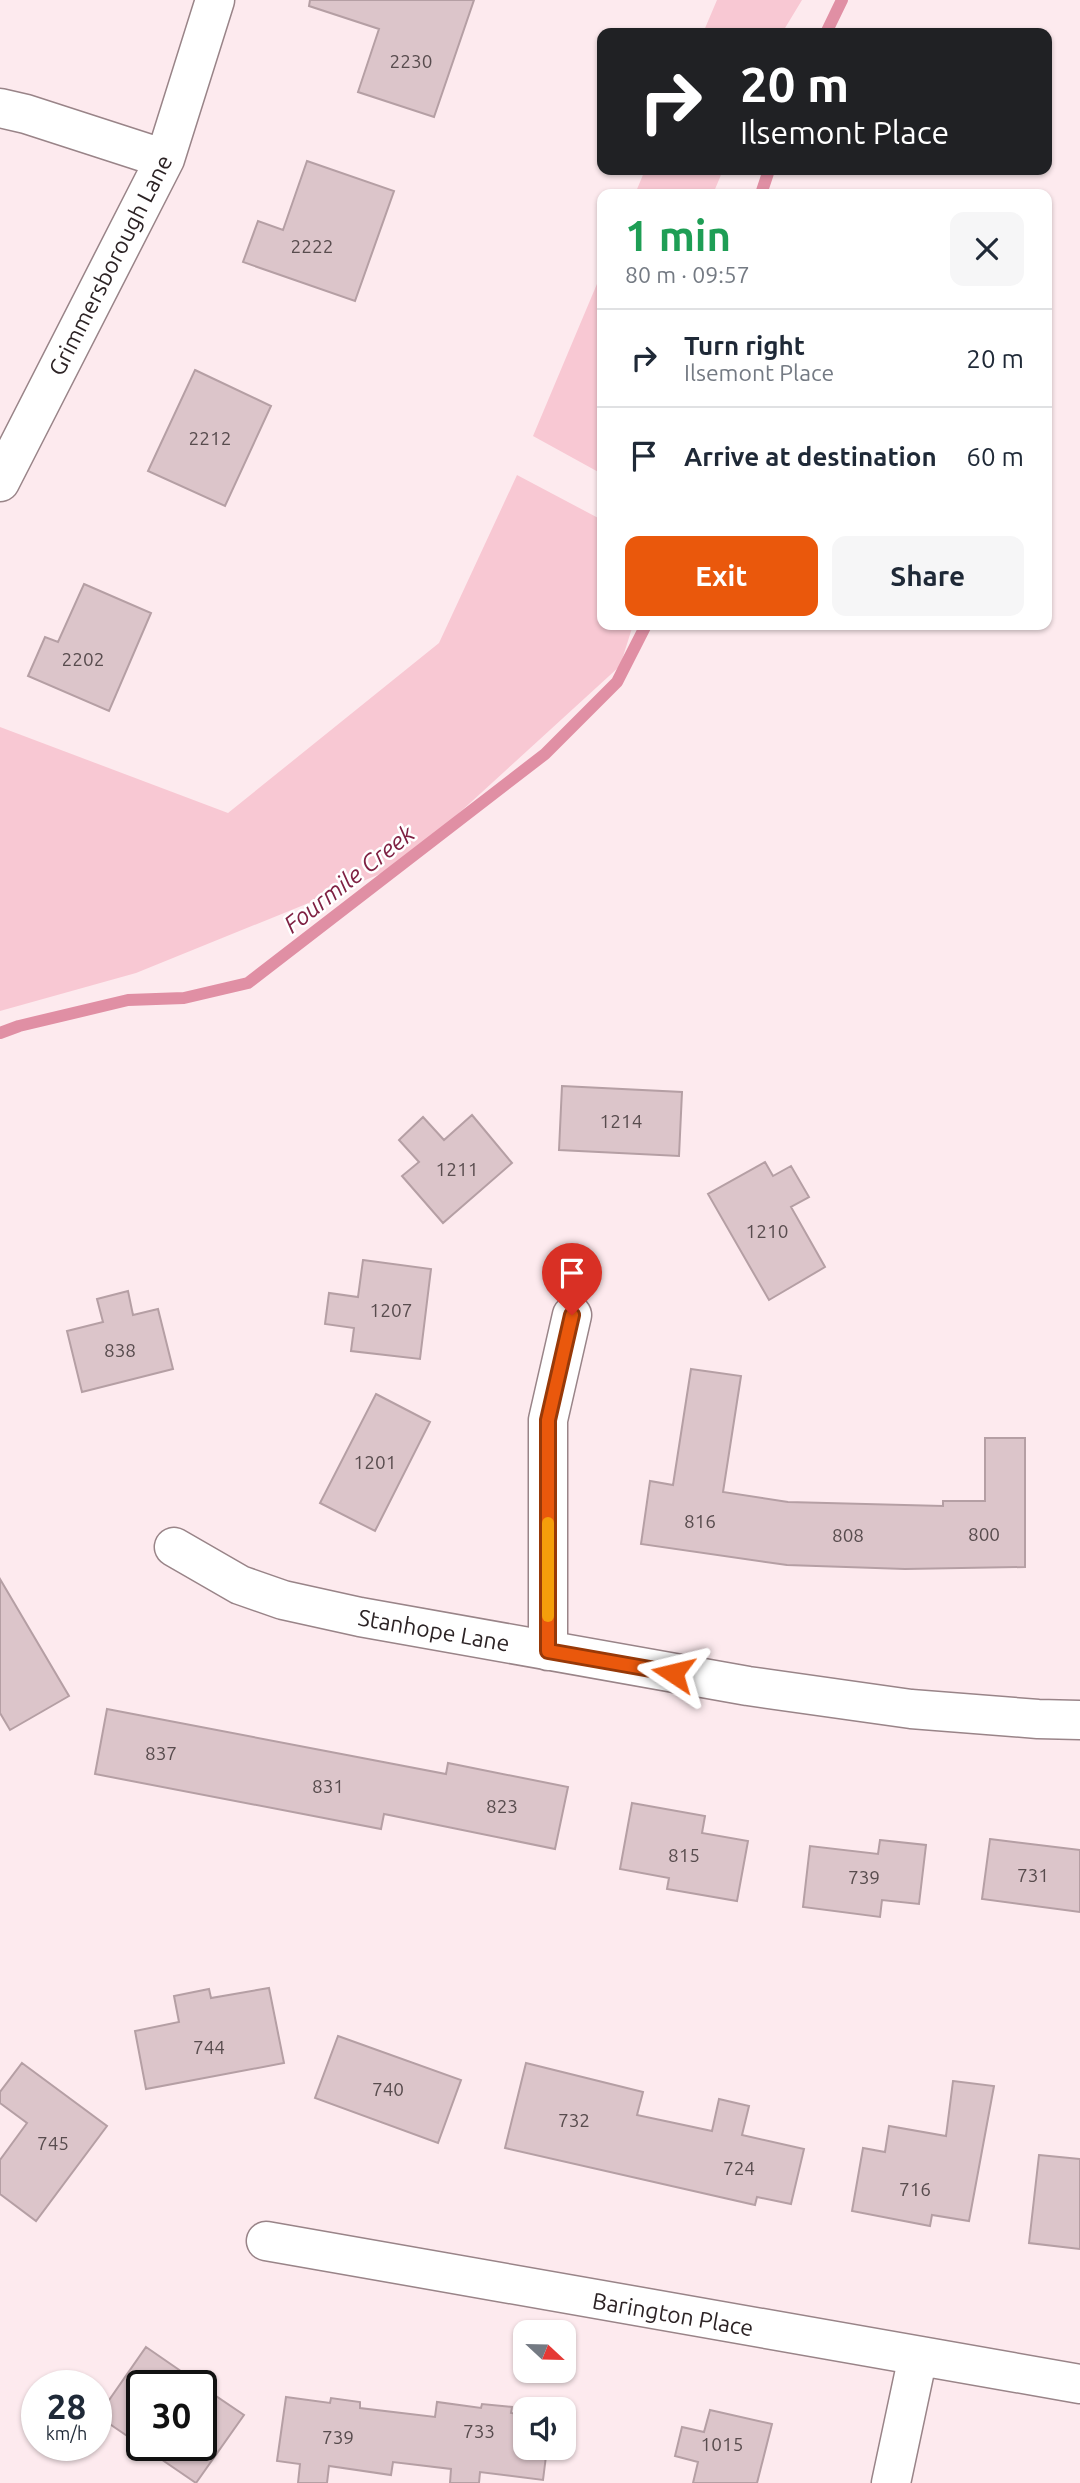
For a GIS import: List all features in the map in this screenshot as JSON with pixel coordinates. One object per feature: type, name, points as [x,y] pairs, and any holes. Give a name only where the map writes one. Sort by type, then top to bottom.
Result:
[{"type":"street","name":"Grimmersborough Lane","points":[[0,482],[166,159],[215,0]]},
{"type":"street","points":[[0,108],[166,159]]},
{"type":"street","points":[[548,1651],[548,1420],[572,1315]]},
{"type":"street","name":"Stanhope Lane","points":[[174,1547],[240,1585],[283,1600],[548,1651],[748,1686],[911,1709],[1080,1720]]},
{"type":"street","name":"Barington Place","points":[[266,2241],[1080,2384]]},
{"type":"street","points":[[891,2483],[918,2356]]},
{"type":"shaded area","points":[[717,0],[802,0],[785,28],[705,28]]},
{"type":"shaded area","points":[[643,175],[721,175],[715,189],[637,189]]},
{"type":"shaded area","points":[[597,284],[597,471],[533,436]]},
{"type":"shaded area","points":[[517,475],[597,517],[597,630],[631,630],[620,666],[423,846],[385,872],[136,973],[0,1011],[0,727],[228,813],[439,643]]},
{"type":"building","points":[[310,0],[474,0],[434,117],[358,92],[379,29],[309,6]]},
{"type":"building","points":[[307,161],[394,191],[355,301],[243,262],[258,221],[283,230]]},
{"type":"building","points":[[195,370],[271,406],[225,506],[148,471]]},
{"type":"building","points":[[84,584],[151,613],[109,711],[28,676],[45,637],[58,642]]},
{"type":"building","points":[[562,1086],[682,1092],[679,1156],[559,1150]]},
{"type":"building","points":[[472,1115],[512,1163],[443,1223],[402,1176],[419,1162],[399,1140],[423,1117],[444,1140]]},
{"type":"building","points":[[765,1162],[773,1176],[791,1166],[809,1197],[791,1207],[825,1267],[769,1300],[708,1194]]},
{"type":"building","points":[[363,1260],[431,1269],[420,1359],[351,1351],[354,1328],[325,1324],[329,1293],[358,1297]]},
{"type":"building","points":[[128,1291],[133,1315],[158,1309],[173,1369],[82,1392],[67,1331],[103,1322],[97,1299]]},
{"type":"building","points":[[691,1369],[741,1376],[723,1492],[788,1502],[943,1506],[943,1501],[985,1501],[985,1438],[1025,1438],[1025,1567],[905,1569],[787,1565],[641,1544],[650,1481],[673,1485]]},
{"type":"building","points":[[376,1394],[430,1422],[375,1531],[320,1503]]},
{"type":"building","points":[[0,1579],[69,1696],[10,1730],[0,1713]]},
{"type":"building","points":[[107,1709],[446,1774],[448,1763],[568,1787],[555,1849],[384,1814],[381,1829],[95,1774]]},
{"type":"building","points":[[632,1803],[705,1816],[702,1833],[748,1841],[737,1901],[667,1889],[669,1878],[620,1869]]},
{"type":"building","points":[[990,1839],[1080,1850],[1080,1912],[982,1899]]},
{"type":"building","points":[[880,1840],[926,1845],[919,1904],[882,1900],[880,1917],[803,1907],[810,1846],[878,1854]]},
{"type":"building","points":[[269,1988],[284,2063],[146,2089],[135,2031],[179,2022],[174,1996],[209,1989],[211,1998]]},
{"type":"building","points":[[338,2036],[461,2080],[438,2143],[315,2098]]},
{"type":"building","points":[[22,2063],[107,2126],[36,2221],[0,2194],[0,2160],[27,2123],[0,2103],[0,2092]]},
{"type":"building","points":[[526,2063],[643,2092],[637,2115],[712,2131],[719,2099],[749,2106],[742,2135],[804,2149],[791,2204],[757,2197],[755,2205],[505,2148]]},
{"type":"building","points":[[953,2081],[994,2086],[969,2221],[932,2215],[930,2226],[852,2211],[863,2148],[885,2152],[889,2126],[946,2136]]},
{"type":"building","points":[[1039,2155],[1080,2159],[1080,2249],[1029,2243]]},
{"type":"building","points":[[146,2347],[179,2370],[130,2370]]},
{"type":"building","points":[[126,2376],[126,2435],[112,2426],[112,2396]]},
{"type":"building","points":[[217,2397],[244,2415],[217,2453]]},
{"type":"building","points":[[286,2397],[330,2403],[331,2398],[360,2402],[360,2408],[435,2417],[437,2402],[481,2408],[482,2404],[512,2407],[513,2460],[546,2460],[543,2480],[480,2472],[479,2483],[450,2483],[451,2469],[393,2462],[391,2475],[329,2466],[327,2483],[298,2483],[300,2464],[277,2461]]},
{"type":"building","points":[[710,2410],[772,2424],[757,2483],[693,2483],[698,2462],[675,2456],[682,2427],[704,2432]]},
{"type":"building","points":[[164,2461],[212,2461],[196,2483]]},
{"type":"waterway","name":"Fourmile Creek","points":[[828,28],[842,0]]},
{"type":"waterway","name":"Fourmile Creek","points":[[763,189],[767,175]]},
{"type":"waterway","name":"Fourmile Creek","points":[[0,1033],[128,1000],[184,998],[248,983],[545,754],[617,682],[643,630]]},
{"type":"slow traffic","points":[[548,1523],[548,1616]]},
{"type":"route","points":[[572,1315],[548,1420],[548,1651],[673,1673]]}]
